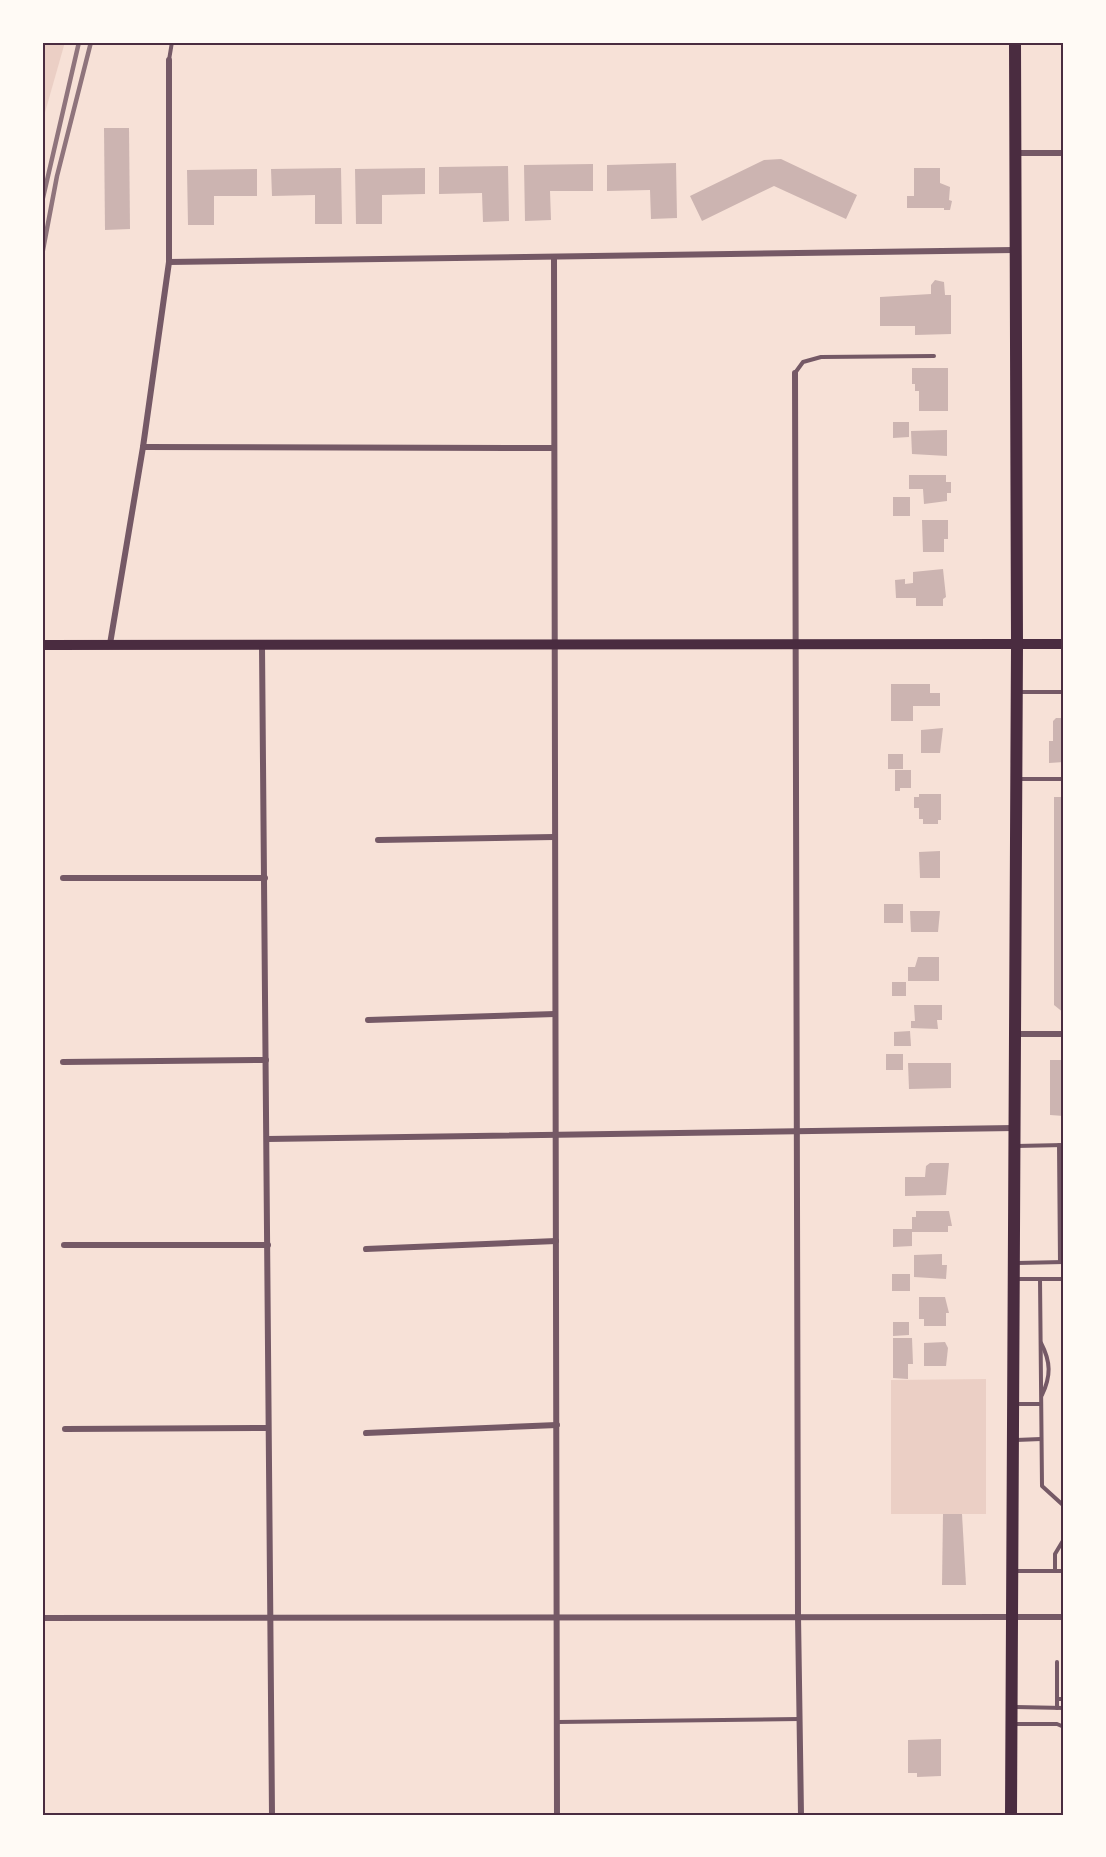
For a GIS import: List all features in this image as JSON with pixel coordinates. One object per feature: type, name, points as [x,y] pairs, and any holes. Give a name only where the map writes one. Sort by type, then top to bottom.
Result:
[{"type":"main road","points":[[1011,1815],[1011,1440],[1017,692],[1015,42]]},
{"type":"main road","points":[[42,645],[1064,644]]},
{"type":"street","points":[[110,644],[143,447],[169,262],[169,60]]},
{"type":"street","points":[[1014,153],[1064,153]]},
{"type":"street","points":[[169,262],[555,259],[1014,250]]},
{"type":"street","points":[[555,259],[554,837],[558,1815]]},
{"type":"street","points":[[795,373],[798,1616],[801,1815]]},
{"type":"street","points":[[143,447],[554,448]]},
{"type":"street","points":[[262,646],[272,1815]]},
{"type":"street","points":[[378,840],[554,837]]},
{"type":"street","points":[[63,878],[265,878]]},
{"type":"street","points":[[368,1020],[555,1014]]},
{"type":"street","points":[[1015,1034],[1064,1034]]},
{"type":"street","points":[[63,1062],[266,1060]]},
{"type":"street","points":[[267,1139],[1015,1128]]},
{"type":"street","points":[[366,1249],[556,1241]]},
{"type":"street","points":[[64,1245],[268,1245]]},
{"type":"street","points":[[366,1433],[557,1425]]},
{"type":"street","points":[[65,1429],[267,1428]]},
{"type":"street","points":[[42,1618],[1064,1617]]},
{"type":"lane","points":[[169,60],[172,42]]},
{"type":"lane","points":[[795,373],[803,362],[821,357],[934,356]]},
{"type":"lane","points":[[1017,692],[1064,692]]},
{"type":"lane","points":[[1016,779],[1064,779]]},
{"type":"lane","points":[[1014,1263],[1062,1262],[1062,1145],[1015,1146]]},
{"type":"lane","points":[[1014,1279],[1064,1279]]},
{"type":"lane","points":[[1040,1279],[1042,1485],[1064,1506]]},
{"type":"lane","points":[[1041,1342],[1049,1360],[1049,1382],[1041,1398]]},
{"type":"lane","points":[[1012,1404],[1041,1404]]},
{"type":"lane","points":[[1011,1440],[1041,1439]]},
{"type":"lane","points":[[1055,1571],[1055,1554],[1064,1539]]},
{"type":"lane","points":[[1011,1571],[1064,1571]]},
{"type":"lane","points":[[1057,1662],[1057,1708]]},
{"type":"lane","points":[[1057,1699],[1064,1699]]},
{"type":"lane","points":[[1011,1707],[1064,1708]]},
{"type":"lane","points":[[557,1722],[799,1719]]},
{"type":"lane","points":[[1011,1724],[1064,1726],[1064,1783]]},
{"type":"shaded area","points":[[42,42],[65,42],[42,123]]},
{"type":"shaded area","points":[[986,1379],[986,1514],[891,1514],[891,1380]]},
{"type":"building","points":[[104,128],[129,128],[130,229],[105,230]]},
{"type":"building","points":[[781,159],[857,195],[846,219],[774,186],[702,221],[690,196],[764,160]]},
{"type":"building","points":[[676,163],[677,218],[651,219],[650,190],[607,191],[607,165]]},
{"type":"building","points":[[593,164],[593,191],[550,191],[551,220],[525,221],[524,165]]},
{"type":"building","points":[[508,166],[509,221],[483,222],[482,193],[439,194],[439,167]]},
{"type":"building","points":[[341,168],[342,224],[315,224],[315,195],[272,196],[271,169]]},
{"type":"building","points":[[425,168],[425,194],[382,195],[382,224],[356,224],[355,169]]},
{"type":"building","points":[[914,168],[940,168],[940,183],[950,187],[949,200],[952,201],[950,210],[907,208],[907,196],[914,196]]},
{"type":"building","points":[[257,169],[257,196],[214,196],[214,225],[188,225],[187,170]]},
{"type":"building","points":[[935,280],[944,282],[945,295],[951,295],[951,334],[915,335],[915,326],[880,326],[880,297],[931,294],[931,285]]},
{"type":"building","points":[[912,368],[948,368],[948,411],[919,411],[919,391],[915,391],[915,384],[912,384]]},
{"type":"building","points":[[893,422],[909,422],[909,437],[893,438]]},
{"type":"building","points":[[947,430],[947,456],[912,454],[911,431]]},
{"type":"building","points":[[909,475],[946,475],[946,482],[951,482],[951,493],[947,493],[947,501],[924,504],[923,489],[909,489]]},
{"type":"building","points":[[893,497],[910,497],[910,516],[893,516]]},
{"type":"building","points":[[922,520],[948,520],[948,539],[944,539],[944,552],[923,552]]},
{"type":"building","points":[[943,569],[946,597],[943,599],[943,606],[916,606],[916,598],[896,598],[895,580],[905,579],[905,584],[913,583],[913,572]]},
{"type":"building","points":[[891,684],[930,684],[930,693],[940,693],[940,706],[913,706],[913,721],[891,721]]},
{"type":"building","points":[[1056,718],[1064,718],[1064,762],[1049,763],[1049,741],[1053,741],[1053,721]]},
{"type":"building","points":[[943,728],[940,753],[921,753],[921,730]]},
{"type":"building","points":[[888,754],[903,754],[903,769],[888,769]]},
{"type":"building","points":[[895,770],[911,770],[911,788],[900,788],[900,791],[895,791]]},
{"type":"building","points":[[919,794],[941,794],[941,820],[938,820],[938,824],[923,824],[923,819],[919,819],[919,808],[914,808],[914,797],[919,797]]},
{"type":"building","points":[[1054,797],[1064,797],[1064,1013],[1054,1005]]},
{"type":"building","points":[[940,851],[940,878],[920,878],[919,852]]},
{"type":"building","points":[[884,904],[903,904],[903,923],[884,923]]},
{"type":"building","points":[[910,911],[940,911],[938,932],[911,932]]},
{"type":"building","points":[[918,957],[939,957],[939,981],[908,981],[908,967],[915,967]]},
{"type":"building","points":[[892,982],[906,982],[906,996],[892,996]]},
{"type":"building","points":[[914,1005],[942,1005],[942,1020],[937,1020],[938,1029],[911,1028],[911,1021],[915,1021]]},
{"type":"building","points":[[910,1031],[911,1046],[894,1046],[894,1032]]},
{"type":"building","points":[[886,1054],[903,1054],[903,1070],[886,1070]]},
{"type":"building","points":[[1050,1060],[1064,1060],[1064,1116],[1050,1115]]},
{"type":"building","points":[[908,1063],[951,1063],[951,1088],[909,1089]]},
{"type":"building","points":[[930,1163],[949,1163],[946,1195],[905,1196],[905,1177],[925,1177],[926,1166]]},
{"type":"building","points":[[916,1211],[949,1211],[952,1226],[948,1226],[948,1232],[912,1232],[912,1246],[893,1247],[893,1229],[912,1229],[912,1217],[916,1217]]},
{"type":"building","points":[[942,1254],[942,1265],[947,1265],[946,1279],[914,1277],[914,1255]]},
{"type":"building","points":[[892,1274],[910,1274],[910,1291],[892,1291]]},
{"type":"building","points":[[919,1297],[945,1297],[949,1313],[946,1313],[946,1326],[924,1326],[924,1319],[919,1319]]},
{"type":"building","points":[[893,1322],[909,1322],[909,1335],[893,1336]]},
{"type":"building","points":[[893,1338],[912,1338],[913,1364],[908,1364],[908,1379],[893,1378]]},
{"type":"building","points":[[945,1342],[948,1348],[946,1366],[924,1366],[924,1343]]},
{"type":"building","points":[[943,1514],[962,1514],[966,1585],[942,1585]]},
{"type":"building","points":[[941,1739],[941,1776],[917,1777],[917,1773],[908,1773],[908,1740]]},
{"type":"railway","points":[[42,202],[79,42]]},
{"type":"railway","points":[[42,255],[57,176],[91,42]]}]
